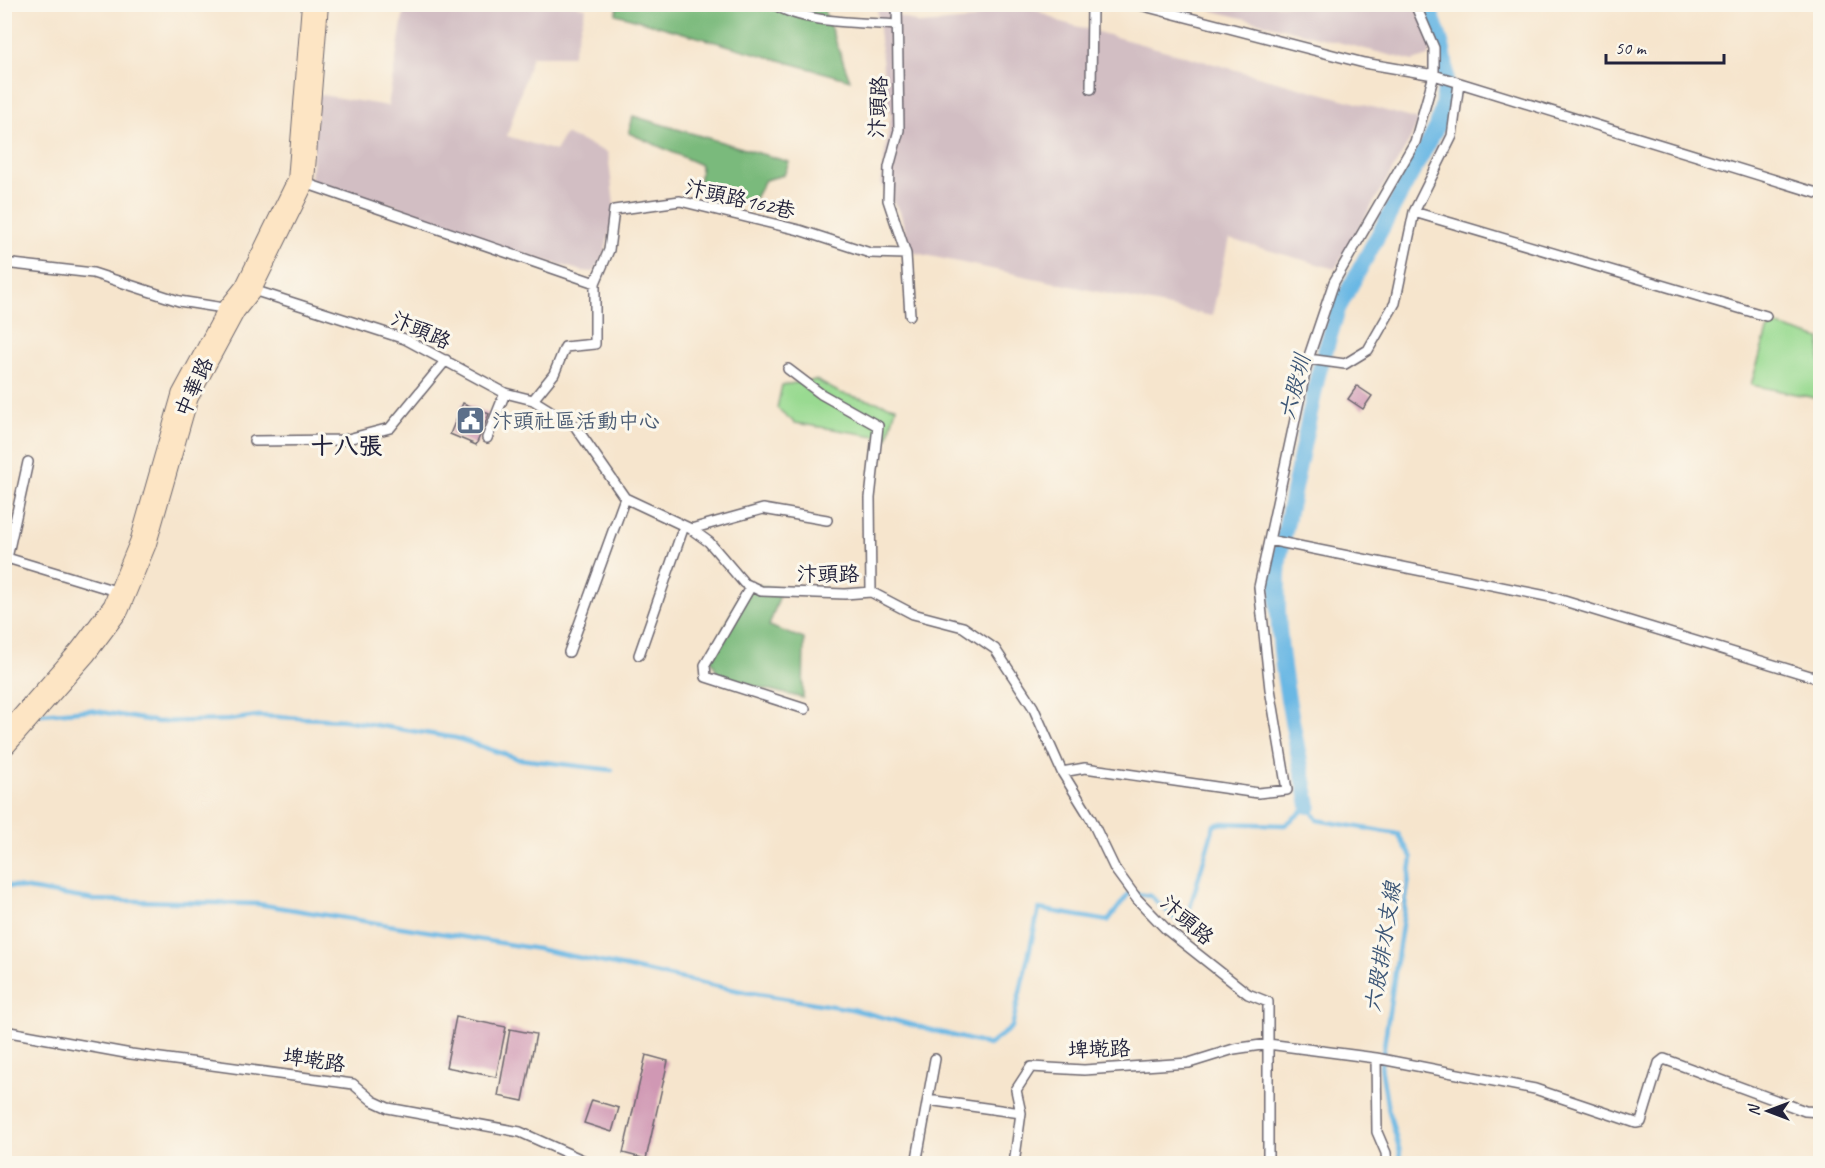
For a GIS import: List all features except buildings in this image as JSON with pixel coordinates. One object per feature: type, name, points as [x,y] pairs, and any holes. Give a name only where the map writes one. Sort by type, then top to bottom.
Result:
[{"type":"street","name":"中華路","points":[[8,734],[84,652],[116,608],[143,543],[185,396],[232,309],[248,289],[301,181],[315,4]]},
{"type":"lane","points":[[774,4],[786,12],[813,17],[897,25]]},
{"type":"lane","name":"汴頭路","points":[[897,4],[899,130],[889,167],[888,200],[906,255],[910,315]]},
{"type":"lane","points":[[1091,89],[1092,4]]},
{"type":"lane","points":[[1136,4],[1364,63],[1434,75],[1821,194]]},
{"type":"lane","points":[[1062,771],[1085,768],[1258,793],[1287,790],[1270,689],[1258,587],[1273,540],[1312,360],[1334,282],[1415,142],[1434,75],[1434,48],[1415,4]]},
{"type":"lane","points":[[1312,360],[1345,364],[1368,350],[1395,303],[1414,212],[1452,136],[1459,83]]},
{"type":"lane","points":[[301,181],[595,283]]},
{"type":"lane","name":"汴頭路162巷","points":[[533,400],[554,374],[565,347],[595,344],[595,283],[609,250],[614,210],[680,201],[799,230],[870,253],[906,255]]},
{"type":"lane","points":[[1414,212],[1766,316]]},
{"type":"lane","points":[[4,263],[93,273],[179,301],[232,309]]},
{"type":"lane","name":"汴頭路","points":[[248,289],[405,339],[505,393],[533,400],[575,426],[625,498],[688,527],[709,542],[744,583],[761,591],[844,594],[872,592],[913,614],[963,627],[995,649],[1033,707],[1062,771],[1091,819],[1115,869],[1137,899],[1167,930],[1248,994],[1268,1002],[1268,1044]]},
{"type":"lane","points":[[254,441],[345,440],[390,428],[446,360]]},
{"type":"lane","points":[[788,369],[821,394],[878,426],[870,498],[872,592]]},
{"type":"lane","points":[[487,438],[505,393]]},
{"type":"lane","points":[[28,462],[7,558],[122,593]]},
{"type":"lane","points":[[569,651],[625,498]]},
{"type":"lane","points":[[639,655],[688,527],[763,509],[827,520]]},
{"type":"lane","points":[[1273,540],[1551,597],[1821,679]]},
{"type":"lane","points":[[751,586],[705,665],[706,678],[805,708]]},
{"type":"lane","name":"埤墘路","points":[[4,1031],[131,1054],[353,1084],[373,1101],[388,1108],[520,1132],[587,1162],[605,1164]]},
{"type":"lane","points":[[1268,1044],[1268,1164]]},
{"type":"lane","name":"埤墘路","points":[[1014,1164],[1021,1113],[1016,1090],[1031,1067],[1084,1070],[1189,1063],[1234,1049],[1268,1044],[1376,1058],[1535,1089],[1636,1123],[1641,1122],[1659,1063],[1664,1059],[1805,1111],[1821,1112]]},
{"type":"lane","points":[[1376,1058],[1377,1132],[1386,1153],[1387,1164]]},
{"type":"lane","points":[[916,1164],[935,1059]]},
{"type":"lane","points":[[928,1100],[1021,1113]]},
{"type":"shaded area","points":[[570,4],[586,8],[572,56],[532,56],[507,136],[555,151],[565,134],[608,153],[615,213],[604,254],[594,272],[582,271],[474,240],[395,205],[311,183],[316,94],[388,106],[405,5]]},
{"type":"shaded area","points":[[1000,5],[1026,5],[1061,22],[1419,120],[1410,140],[1335,269],[1229,239],[1212,316],[911,252],[900,212],[880,183],[891,115],[886,99],[877,8],[920,24],[971,20]]},
{"type":"shaded area","points":[[1190,5],[1416,5],[1435,42],[1428,56],[1413,61]]},
{"type":"green space","points":[[618,4],[822,5],[850,80],[616,14]]},
{"type":"green space","points":[[633,116],[789,162],[784,175],[765,180],[753,202],[699,189],[701,165],[629,133]]},
{"type":"green space","points":[[1775,325],[1820,339],[1820,399],[1751,385],[1767,331]]},
{"type":"green space","points":[[816,380],[840,393],[896,407],[888,438],[795,423],[777,408],[782,385]]},
{"type":"green space","points":[[746,583],[782,589],[769,626],[804,639],[803,698],[720,678],[710,657]]},
{"type":"waterway","name":"六股圳","points":[[1309,806],[1281,652],[1278,621],[1279,559],[1318,375],[1338,309],[1437,127],[1445,92],[1446,65],[1440,38],[1427,4]]},
{"type":"waterway","points":[[41,714],[90,710],[158,722],[229,720],[258,716],[344,720],[456,738],[519,759],[612,770]]},
{"type":"waterway","name":"六股排水支線","points":[[4,885],[94,900],[258,904],[538,949],[745,992],[851,1009],[989,1045],[1012,1027],[1039,909],[1108,921],[1129,893],[1151,896],[1178,922],[1186,921],[1214,825],[1223,823],[1285,825],[1309,806],[1317,820],[1398,834],[1412,858],[1381,1066],[1387,1104],[1400,1152],[1398,1164]]},
{"type":"place","name":"汴頭社區活動中心","points":[[471,421]]},
{"type":"district","name":"十八張","points":[[346,446]]}]
